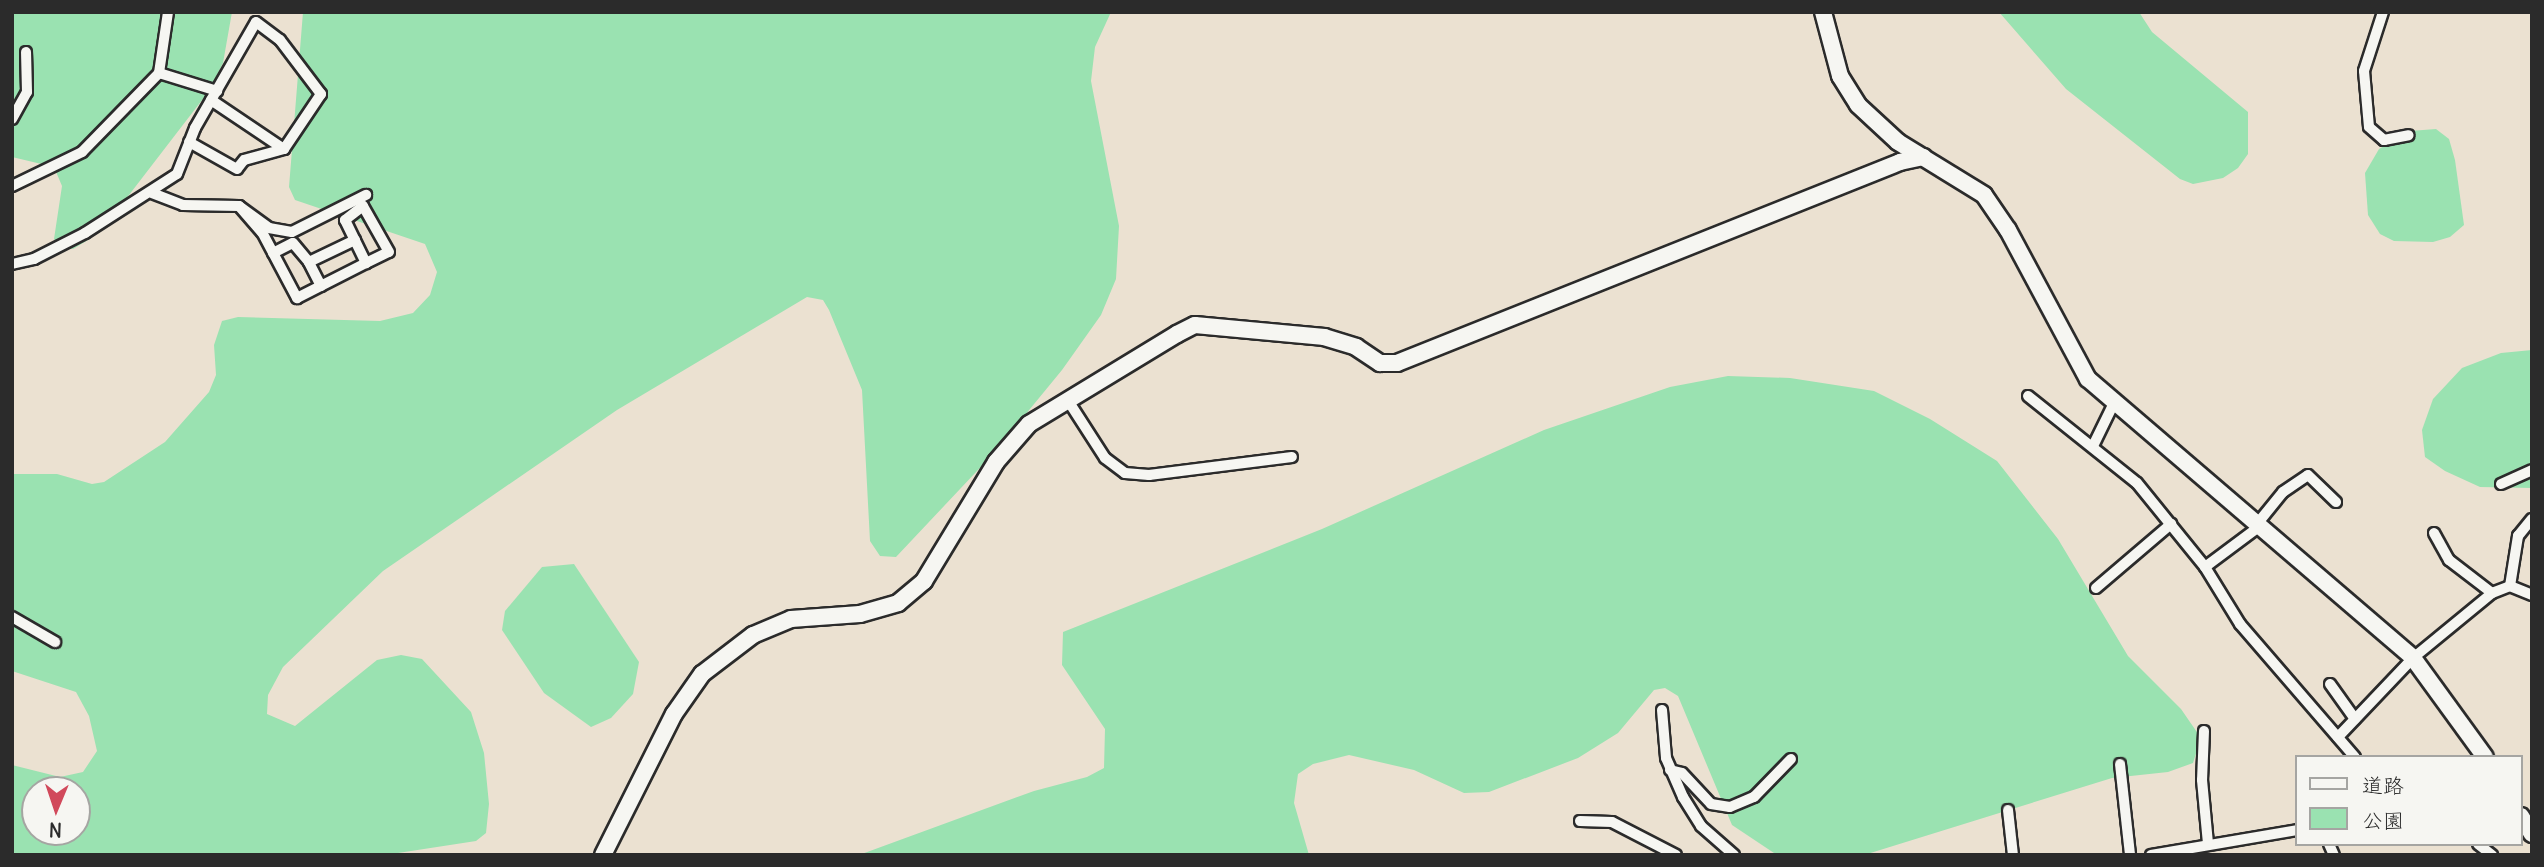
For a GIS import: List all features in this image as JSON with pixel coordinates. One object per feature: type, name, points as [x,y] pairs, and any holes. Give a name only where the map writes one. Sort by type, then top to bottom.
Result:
[{"type":"street","points":[[12,186],[82,152],[159,72],[168,12]]},
{"type":"street","points":[[1823,12],[1840,76],[1858,105],[1898,142],[1984,195],[1997,212],[2088,379],[2113,405],[2413,658],[2484,755]]},
{"type":"street","points":[[2384,12],[2364,71],[2369,127],[2384,140],[2409,135]]},
{"type":"street","points":[[12,264],[34,260],[85,233],[132,200],[152,193],[177,174],[190,142],[214,95],[256,22],[280,40],[321,94],[284,149],[244,160],[237,169],[190,142]]},
{"type":"street","points":[[12,119],[27,92],[26,52]]},
{"type":"street","points":[[159,72],[214,95],[284,149]]},
{"type":"street","points":[[603,855],[674,714],[702,674],[753,635],[791,619],[860,614],[898,603],[924,581],[996,462],[1029,424],[1195,325],[1324,337],[1356,346],[1380,363],[1397,363],[1900,162],[1923,157]]},
{"type":"street","points":[[152,193],[183,205],[239,206],[269,228],[292,232],[366,195]]},
{"type":"street","points":[[239,206],[273,253],[297,298],[389,252],[367,208],[350,212],[345,219],[366,263]]},
{"type":"street","points":[[309,262],[355,240]]},
{"type":"street","points":[[273,253],[293,243],[309,262],[321,286]]},
{"type":"street","points":[[2028,396],[2137,483],[2205,567],[2240,624],[2353,755]]},
{"type":"street","points":[[1067,399],[1105,458],[1125,473],[1149,475],[1292,457]]},
{"type":"street","points":[[2093,446],[2113,405]]},
{"type":"street","points":[[2501,484],[2532,470]]},
{"type":"street","points":[[2205,567],[2258,525],[2283,492],[2308,475],[2336,502]]},
{"type":"street","points":[[2510,586],[2518,536],[2532,519]]},
{"type":"street","points":[[2096,587],[2171,524]]},
{"type":"street","points":[[2434,533],[2449,561],[2492,593]]},
{"type":"street","points":[[2338,737],[2413,658],[2492,593],[2510,586],[2532,595]]},
{"type":"street","points":[[12,617],[55,642]]},
{"type":"street","points":[[2330,684],[2355,719]]},
{"type":"street","points":[[1662,710],[1670,770],[1701,826],[1734,855]]},
{"type":"street","points":[[2204,731],[2202,780],[2212,848]]},
{"type":"street","points":[[1670,770],[1682,773],[1711,804],[1730,807],[1754,797],[1791,760]]},
{"type":"street","points":[[2120,764],[2130,855]]},
{"type":"street","points":[[2008,810],[2013,855]]},
{"type":"street","points":[[1580,821],[1612,822],[1676,855]]},
{"type":"street","points":[[2151,855],[2212,848],[2296,830]]},
{"type":"green space","points":[[12,12],[232,12],[223,63],[209,91],[129,195],[88,240],[73,249],[60,247],[54,239],[62,186],[54,167],[12,157]]},
{"type":"green space","points":[[303,12],[1111,12],[1095,47],[1091,81],[1119,226],[1116,279],[1101,315],[1062,370],[993,454],[896,557],[880,556],[870,541],[862,390],[829,310],[823,300],[807,297],[617,410],[383,571],[283,667],[268,695],[267,714],[295,726],[377,660],[401,655],[422,659],[471,712],[484,753],[489,804],[486,833],[476,841],[385,855],[12,855],[12,765],[56,776],[21,776],[21,846],[91,846],[91,776],[65,776],[83,772],[97,751],[89,716],[76,692],[12,671],[12,474],[57,474],[92,484],[104,482],[165,442],[209,392],[216,375],[214,345],[222,321],[238,317],[380,321],[413,313],[430,295],[437,272],[425,244],[295,200],[289,187]]},
{"type":"green space","points":[[1999,12],[2139,12],[2152,32],[2248,112],[2248,154],[2238,168],[2223,178],[2193,184],[2180,179],[2066,89]]},
{"type":"green space","points":[[2436,129],[2449,139],[2455,160],[2464,225],[2450,237],[2433,242],[2394,241],[2380,234],[2368,215],[2365,173],[2379,149],[2410,131]]},
{"type":"green space","points":[[2532,350],[2532,488],[2480,487],[2445,471],[2425,457],[2422,430],[2433,399],[2462,368],[2501,353]]},
{"type":"green space","points":[[1728,376],[1790,378],[1874,391],[1930,419],[1997,461],[2058,539],[2128,656],[2181,709],[2201,738],[2193,763],[2168,772],[2112,778],[1864,855],[1777,855],[1732,825],[1678,696],[1665,688],[1654,690],[1618,733],[1578,758],[1489,792],[1464,793],[1414,770],[1349,755],[1313,764],[1298,774],[1294,803],[1309,855],[859,855],[1034,791],[1087,777],[1104,768],[1105,729],[1062,665],[1063,632],[1322,529],[1544,430],[1670,387]]},
{"type":"green space","points":[[574,564],[639,662],[633,694],[611,718],[591,727],[544,693],[502,630],[505,611],[542,567]]}]
